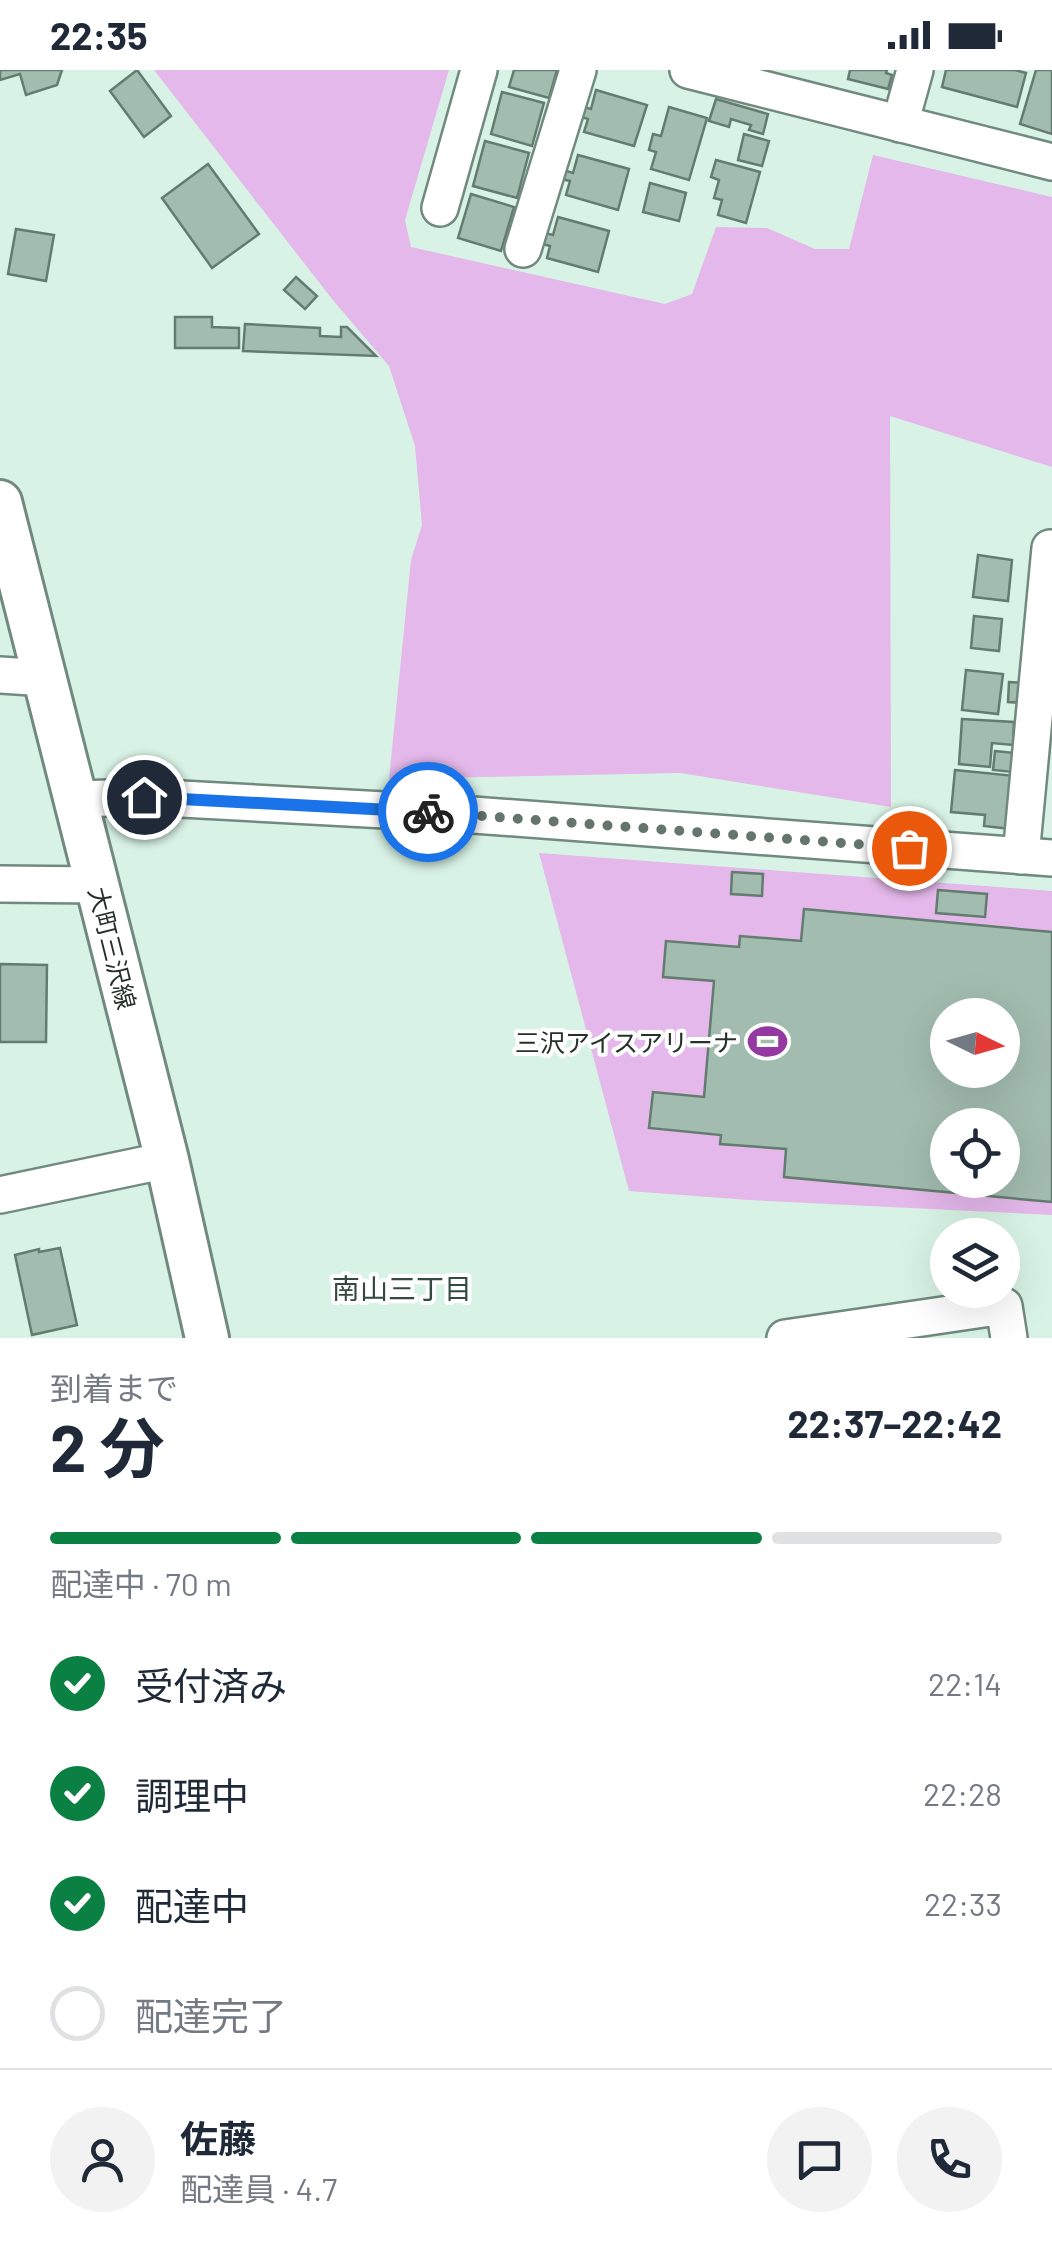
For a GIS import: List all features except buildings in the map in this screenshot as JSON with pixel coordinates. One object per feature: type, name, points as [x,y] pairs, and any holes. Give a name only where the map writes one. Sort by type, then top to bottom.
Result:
[{"type":"main road","name":"大町三沢線","points":[[0,502],[167,1160],[207,1338]]},
{"type":"street","points":[[440,208],[479,70]]},
{"type":"street","points":[[522,249],[578,70]]},
{"type":"street","points":[[688,70],[1052,162]]},
{"type":"street","points":[[900,124],[916,70]]},
{"type":"street","points":[[76,799],[144,797],[460,814],[1036,857],[1050,548]]},
{"type":"street","points":[[0,675],[46,678]]},
{"type":"street","points":[[0,884],[98,885]]},
{"type":"street","points":[[0,1195],[167,1160]]},
{"type":"street","points":[[784,1338],[867,1332],[1004,1306],[1009,1338]]},
{"type":"shaded area","points":[[154,70],[449,70],[405,220],[411,247],[665,304],[692,294],[716,227],[767,228],[815,249],[849,249],[873,155],[1052,197],[1052,467],[890,416],[891,807],[680,773],[389,779],[411,560],[422,525],[415,446],[389,366]]},
{"type":"shaded area","name":"三沢アイスアリーナ","points":[[539,853],[1052,891],[1052,1215],[629,1191]]},
{"type":"way so far","points":[[428,812],[909,848]]},
{"type":"place","name":"三沢アイスアリーナ","points":[[768,1042]]},
{"type":"district","name":"南山三丁目","points":[[402,1288]]},
{"type":"route","points":[[144,797],[428,812]]}]
